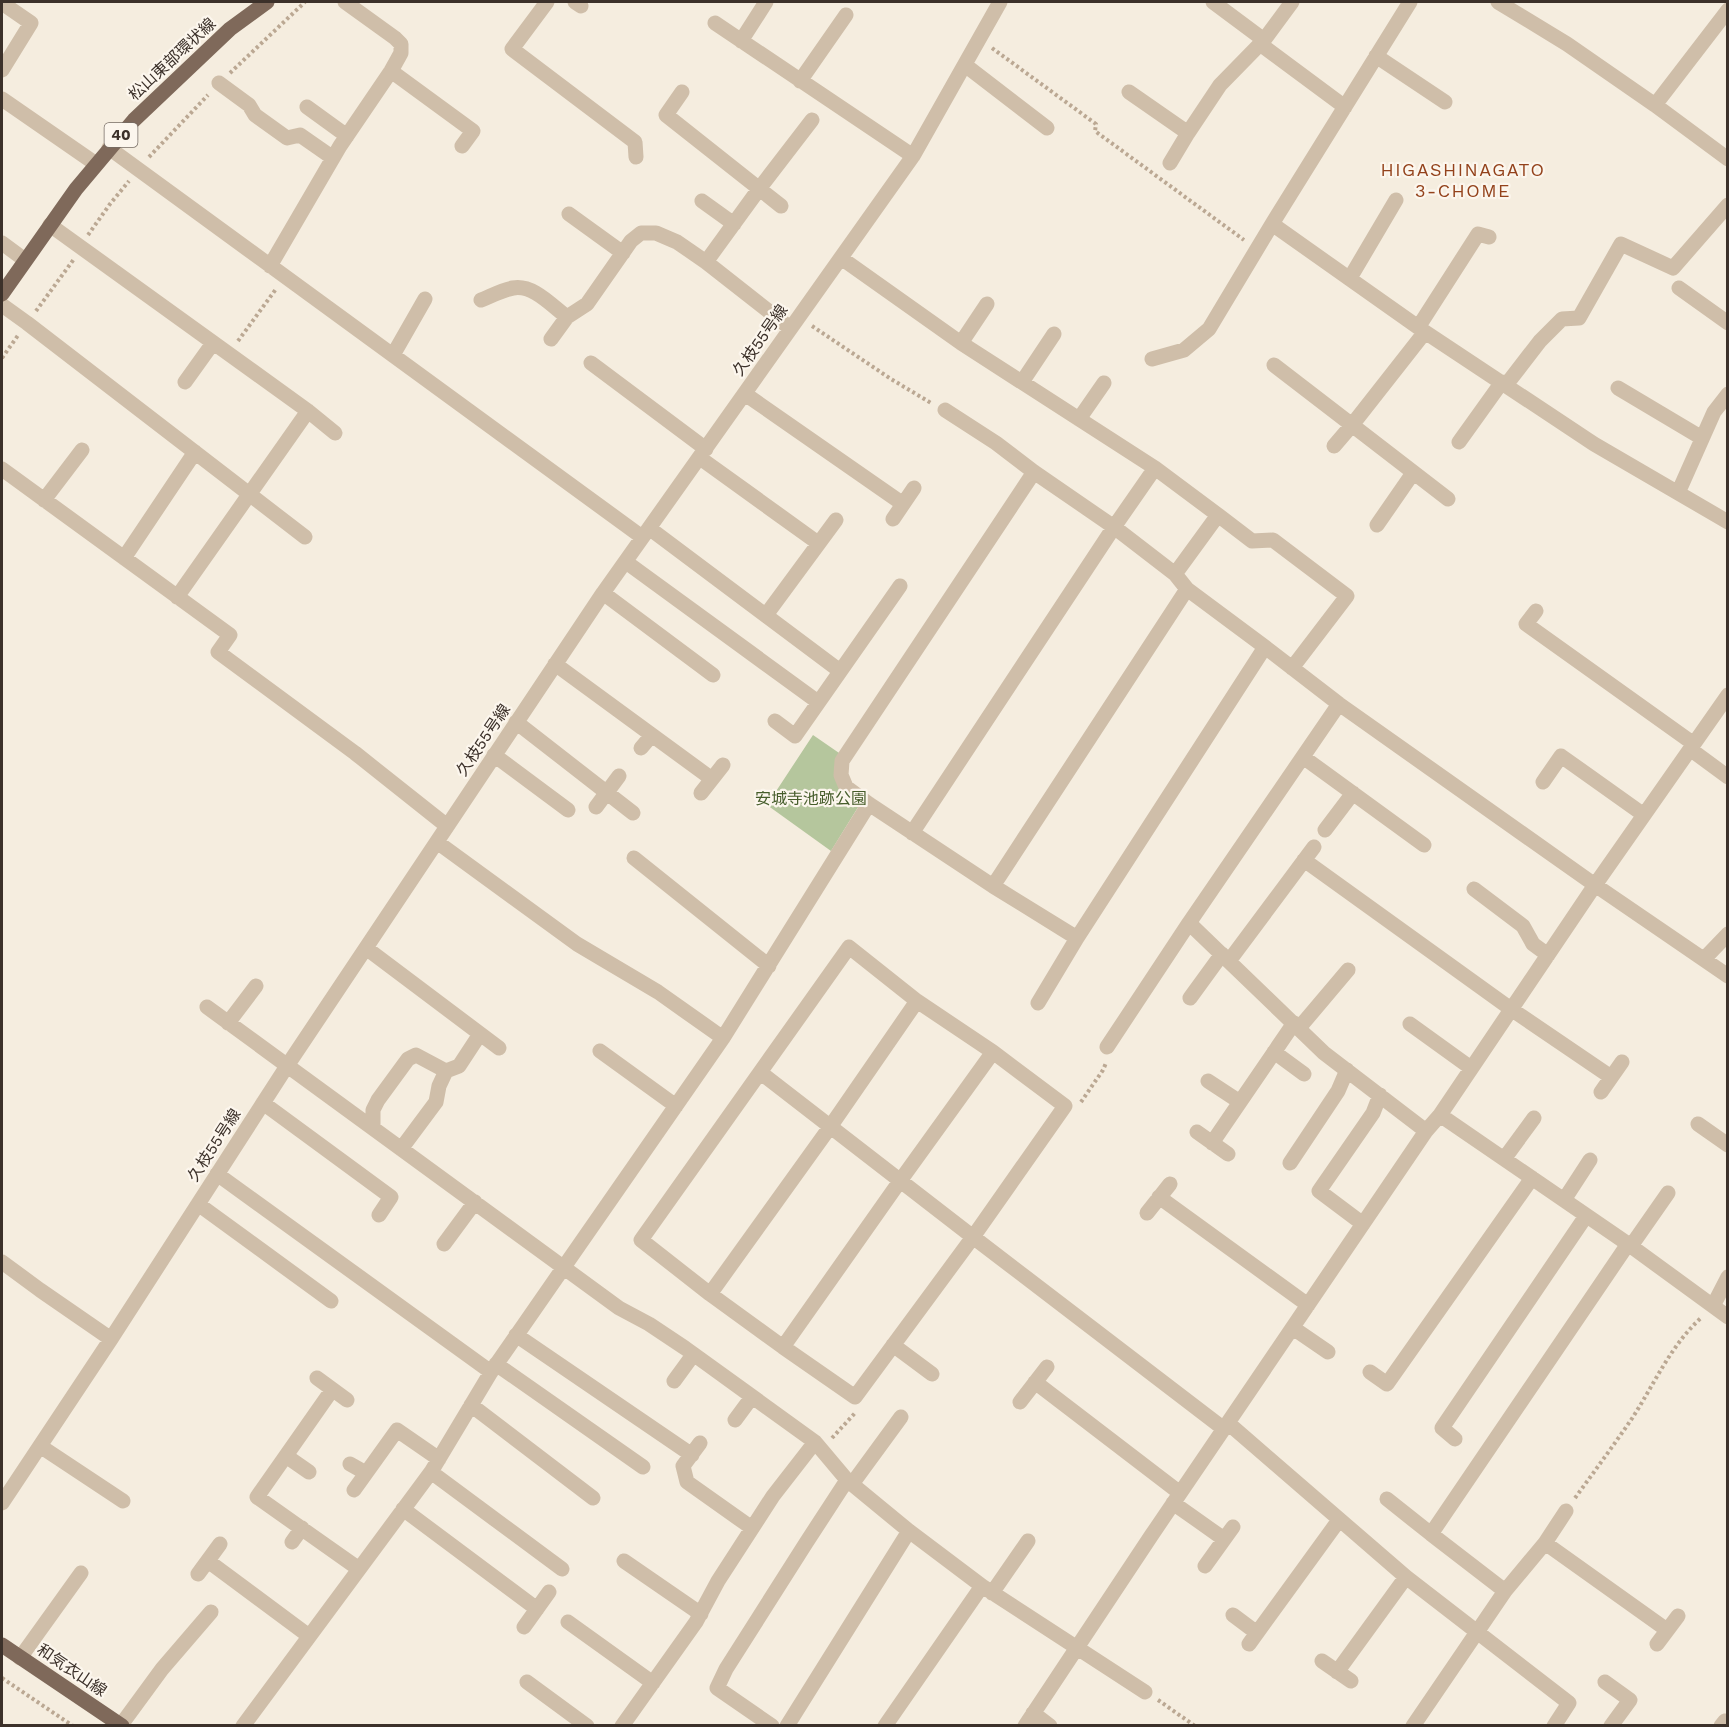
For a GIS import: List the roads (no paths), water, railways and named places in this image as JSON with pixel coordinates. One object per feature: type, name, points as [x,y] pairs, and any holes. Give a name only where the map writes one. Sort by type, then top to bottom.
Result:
[{"type":"main road","name":"松山東部環状線","points":[[2,294],[76,189],[134,120],[230,29],[267,2]]},
{"type":"main road","name":"和気衣山線","points":[[2,1646],[122,1725]]},
{"type":"street","points":[[270,266],[333,158],[401,53],[401,44],[395,38],[345,2]]},
{"type":"street","points":[[547,2],[512,49],[634,142],[636,157]]},
{"type":"street","points":[[741,41],[766,2]]},
{"type":"street","name":"久枝55号線","points":[[2,1503],[287,1066],[603,593],[913,156],[1000,2]]},
{"type":"street","points":[[1213,2],[1345,107]]},
{"type":"street","points":[[1170,163],[1220,85],[1262,42],[1292,2]]},
{"type":"street","points":[[1152,359],[1184,350],[1209,329],[1410,2]]},
{"type":"street","points":[[1498,2],[1567,44],[1728,159]]},
{"type":"street","points":[[2,3],[31,23],[2,70]]},
{"type":"street","points":[[1655,105],[1728,10]]},
{"type":"street","points":[[800,81],[846,15]]},
{"type":"street","points":[[715,23],[913,156]]},
{"type":"street","points":[[1376,56],[1445,102]]},
{"type":"street","points":[[965,65],[1047,128]]},
{"type":"street","points":[[391,71],[473,131],[462,146]]},
{"type":"street","points":[[219,83],[249,105],[255,115],[287,138],[300,135],[333,158]]},
{"type":"street","points":[[682,92],[666,115],[781,206]]},
{"type":"street","points":[[1129,92],[1188,133]]},
{"type":"street","points":[[2,99],[96,164]]},
{"type":"street","points":[[307,107],[347,136]]},
{"type":"street","points":[[706,262],[812,120]]},
{"type":"street","points":[[109,148],[393,355],[766,615],[840,671]]},
{"type":"street","points":[[1350,278],[1396,200]]},
{"type":"street","points":[[702,201],[734,224]]},
{"type":"street","points":[[1459,442],[1540,341],[1562,319],[1579,318],[1621,244],[1673,268],[1728,206]]},
{"type":"street","points":[[569,214],[623,253]]},
{"type":"street","points":[[1272,224],[1422,329],[1594,444],[1728,522]]},
{"type":"street","points":[[50,225],[308,411],[335,433]]},
{"type":"street","points":[[551,339],[567,317],[587,304],[631,241],[641,233],[656,233],[677,242],[795,322]]},
{"type":"street","points":[[1334,446],[1422,329],[1478,234],[1489,237]]},
{"type":"street","points":[[2,243],[25,260]]},
{"type":"street","points":[[841,258],[961,343],[1155,468],[1252,541],[1273,540],[1347,596],[1292,668]]},
{"type":"street","points":[[481,300],[514,288],[527,289],[567,317]]},
{"type":"street","points":[[1679,288],[1728,323]]},
{"type":"street","points":[[393,355],[425,299]]},
{"type":"street","points":[[961,343],[987,304]]},
{"type":"street","points":[[2,305],[305,537]]},
{"type":"street","points":[[1022,382],[1054,334]]},
{"type":"street","points":[[185,382],[213,343]]},
{"type":"street","points":[[591,363],[818,543]]},
{"type":"street","points":[[1274,365],[1448,499]]},
{"type":"street","points":[[1079,419],[1104,383]]},
{"type":"street","points":[[1618,388],[1702,438]]},
{"type":"street","points":[[745,394],[903,504]]},
{"type":"street","points":[[1678,493],[1714,412],[1728,394]]},
{"type":"street","points":[[945,410],[996,443],[1114,528],[1175,574],[1187,589],[1339,704],[1728,976]]},
{"type":"street","points":[[177,597],[308,411]]},
{"type":"street","points":[[44,500],[82,450]]},
{"type":"street","points":[[124,558],[195,452]]},
{"type":"street","points":[[912,833],[1155,468]]},
{"type":"street","points":[[2,469],[231,635],[218,652],[355,753],[447,826]]},
{"type":"street","points":[[1034,472],[842,761],[840,775],[846,787],[869,804],[1077,938]]},
{"type":"street","points":[[1377,525],[1413,473]]},
{"type":"street","points":[[893,519],[914,488]]},
{"type":"street","points":[[1175,574],[1218,515]]},
{"type":"street","points":[[766,615],[836,520]]},
{"type":"street","points":[[626,562],[818,702]]},
{"type":"street","points":[[775,721],[795,736],[900,586]]},
{"type":"street","points":[[993,886],[1187,589]]},
{"type":"street","points":[[603,593],[713,675]]},
{"type":"street","points":[[1536,611],[1526,624],[1692,746],[1728,777]]},
{"type":"street","points":[[1038,1003],[1077,938],[1265,647]]},
{"type":"street","points":[[555,664],[712,778]]},
{"type":"street","points":[[1592,691],[1602,678]]},
{"type":"street","points":[[1050,1725],[1029,1719],[1426,1131],[1440,1115],[1595,885],[1728,695]]},
{"type":"street","points":[[1107,1047],[1339,704]]},
{"type":"street","points":[[516,722],[633,813]]},
{"type":"street","points":[[641,748],[651,735]]},
{"type":"street","points":[[494,755],[568,810]]},
{"type":"street","points":[[1543,782],[1561,756],[1644,815]]},
{"type":"street","points":[[1303,757],[1424,845]]},
{"type":"street","points":[[701,793],[723,765]]},
{"type":"street","points":[[596,807],[619,776]]},
{"type":"street","points":[[1325,830],[1353,793]]},
{"type":"street","points":[[243,1725],[435,1466],[516,1335],[723,1038],[869,804]]},
{"type":"street","points":[[436,842],[578,944],[658,992],[723,1038]]},
{"type":"street","points":[[1190,998],[1226,958],[1314,847]]},
{"type":"street","points":[[634,858],[768,966]]},
{"type":"street","points":[[1304,860],[1511,1009],[1611,1077]]},
{"type":"street","points":[[1474,889],[1523,926],[1533,944],[1548,955]]},
{"type":"street","points":[[1190,923],[1324,1053],[1426,1131]]},
{"type":"street","points":[[1704,959],[1728,934]]},
{"type":"street","points":[[849,947],[917,1001],[993,1052],[1065,1106],[973,1237],[855,1397],[710,1294],[641,1240],[849,947]]},
{"type":"street","points":[[366,948],[499,1048]]},
{"type":"street","points":[[1212,1143],[1274,1052],[1348,970]]},
{"type":"street","points":[[228,1023],[256,986]]},
{"type":"street","points":[[710,1294],[831,1127],[917,1001]]},
{"type":"street","points":[[207,1007],[619,1308],[649,1324],[815,1442],[850,1482],[909,1532],[987,1589],[1145,1692]]},
{"type":"street","points":[[1410,1024],[1471,1068]]},
{"type":"street","points":[[402,1149],[436,1102],[439,1086],[446,1071],[459,1066],[480,1034]]},
{"type":"street","points":[[600,1051],[676,1106]]},
{"type":"street","points":[[783,1347],[993,1052]]},
{"type":"street","points":[[1274,1052],[1304,1074]]},
{"type":"street","points":[[373,1128],[373,1110],[378,1100],[408,1059],[416,1056],[446,1071]]},
{"type":"street","points":[[1601,1092],[1622,1062]]},
{"type":"street","points":[[1290,1163],[1338,1091],[1347,1070]]},
{"type":"street","points":[[761,1073],[973,1237],[1226,1426],[1406,1577],[1569,1703],[1554,1725]]},
{"type":"street","points":[[1208,1081],[1240,1102]]},
{"type":"street","points":[[1363,1224],[1319,1191],[1373,1113],[1380,1095]]},
{"type":"street","points":[[263,1103],[392,1197],[379,1215]]},
{"type":"street","points":[[1440,1115],[1630,1245],[1728,1317]]},
{"type":"street","points":[[1504,1159],[1534,1118]]},
{"type":"street","points":[[1698,1124],[1728,1144]]},
{"type":"street","points":[[1197,1132],[1228,1154]]},
{"type":"street","points":[[1564,1200],[1590,1160]]},
{"type":"street","points":[[218,1174],[494,1368],[643,1467]]},
{"type":"street","points":[[1370,1372],[1387,1384],[1532,1178]]},
{"type":"street","points":[[1147,1213],[1170,1184]]},
{"type":"street","points":[[1431,1534],[1668,1193]]},
{"type":"street","points":[[1159,1197],[1308,1305]]},
{"type":"street","points":[[444,1244],[475,1202]]},
{"type":"street","points":[[198,1204],[331,1301]]},
{"type":"street","points":[[1455,1439],[1442,1428],[1586,1216]]},
{"type":"street","points":[[2,1262],[111,1339]]},
{"type":"street","points":[[1713,1306],[1728,1277]]},
{"type":"street","points":[[1293,1328],[1328,1352]]},
{"type":"street","points":[[516,1335],[696,1449],[683,1466],[687,1482],[752,1528]]},
{"type":"street","points":[[893,1345],[932,1374]]},
{"type":"street","points":[[674,1381],[693,1355]]},
{"type":"street","points":[[1020,1402],[1047,1367]]},
{"type":"street","points":[[317,1378],[347,1400]]},
{"type":"street","points":[[1035,1382],[1177,1498],[1228,1533],[1205,1566]]},
{"type":"street","points":[[332,1390],[257,1497],[359,1569]]},
{"type":"street","points":[[735,1420],[752,1397]]},
{"type":"street","points":[[471,1405],[593,1498]]},
{"type":"street","points":[[772,1725],[717,1688],[726,1669],[806,1543],[901,1417]]},
{"type":"street","points":[[354,1490],[397,1430],[435,1466],[562,1569]]},
{"type":"street","points":[[622,1725],[701,1614],[718,1581],[773,1496],[815,1442]]},
{"type":"street","points":[[39,1446],[123,1501]]},
{"type":"street","points":[[286,1456],[309,1472]]},
{"type":"street","points":[[350,1464],[366,1473]]},
{"type":"street","points":[[1387,1499],[1505,1592]]},
{"type":"street","points":[[403,1509],[537,1609]]},
{"type":"street","points":[[1413,1725],[1505,1592],[1545,1543],[1566,1511]]},
{"type":"street","points":[[1233,1615],[1253,1639],[1339,1520]]},
{"type":"street","points":[[292,1542],[302,1528]]},
{"type":"street","points":[[787,1725],[909,1532]]},
{"type":"street","points":[[885,1725],[987,1589],[1028,1541]]},
{"type":"street","points":[[1545,1543],[1667,1630]]},
{"type":"street","points":[[198,1574],[220,1544]]},
{"type":"street","points":[[208,1561],[309,1636]]},
{"type":"street","points":[[624,1562],[701,1614]]},
{"type":"street","points":[[20,1658],[81,1573]]},
{"type":"street","points":[[1338,1672],[1406,1577]]},
{"type":"street","points":[[524,1627],[549,1592]]},
{"type":"street","points":[[122,1725],[162,1669],[211,1612]]},
{"type":"street","points":[[1657,1644],[1678,1616]]},
{"type":"street","points":[[568,1622],[653,1683]]},
{"type":"street","points":[[1322,1661],[1351,1681]]},
{"type":"street","points":[[527,1682],[588,1725]]},
{"type":"street","points":[[1605,1682],[1630,1700],[1611,1725]]},
{"type":"street","points":[[1721,1725],[1725,1721],[1728,1723]]},
{"type":"district","name":"HIGASHINAGATO 3-CHOME","points":[[1463,180]]},
{"type":"park label","name":"安城寺池跡公園","points":[[811,798]]}]
